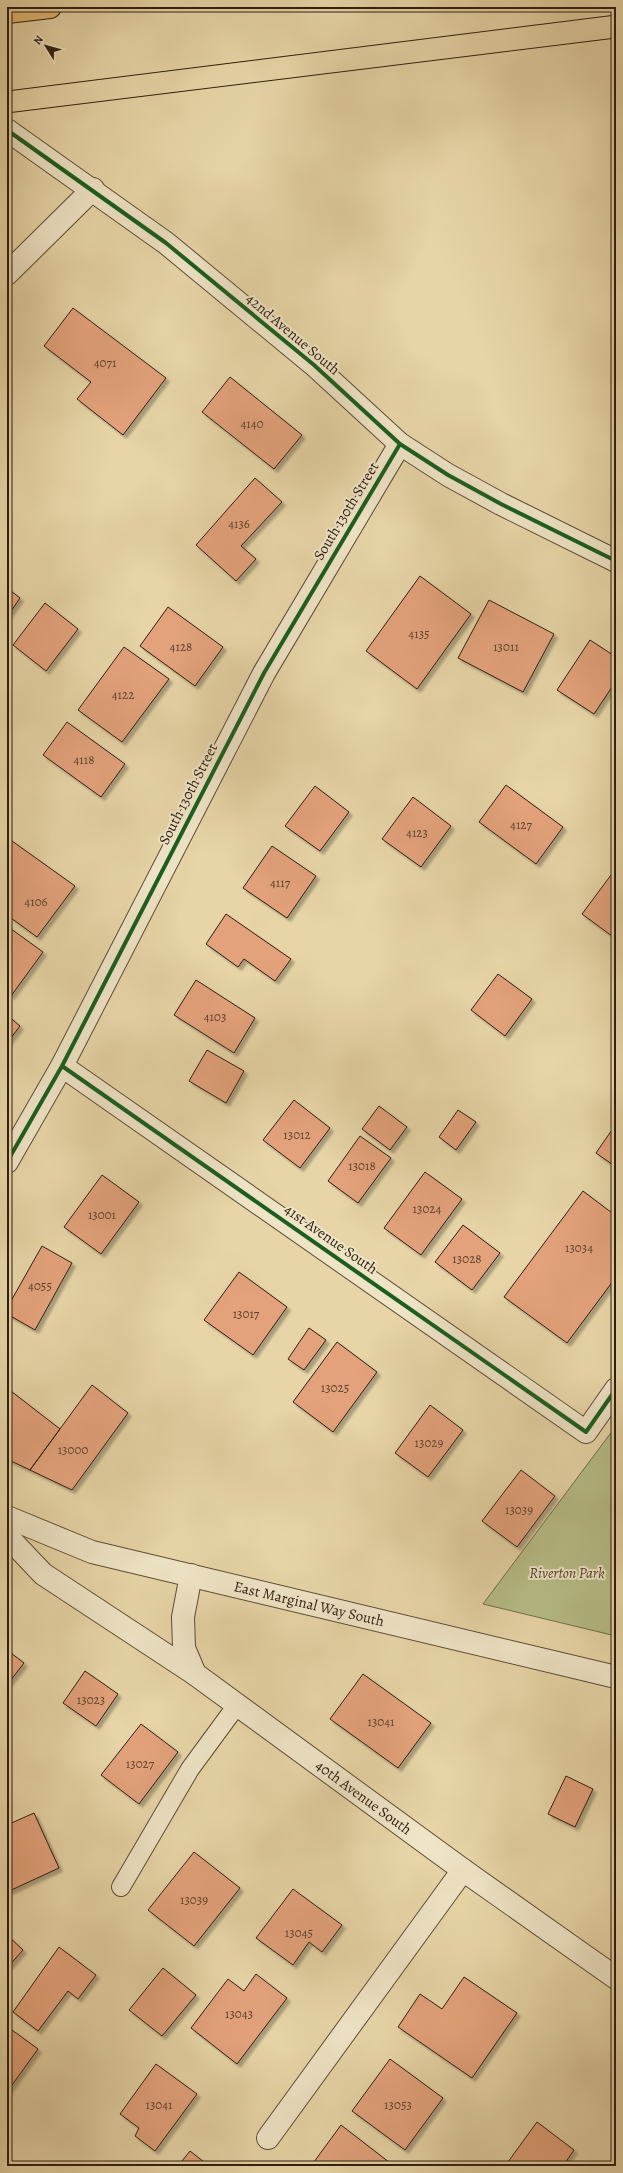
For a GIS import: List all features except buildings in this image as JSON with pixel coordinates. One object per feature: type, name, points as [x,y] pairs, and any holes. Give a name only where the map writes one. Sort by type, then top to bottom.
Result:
[{"type":"highway","points":[[16,12],[50,7]]},
{"type":"street","name":"42nd Avenue South","points":[[7,130],[93,189],[166,242],[314,365],[400,444],[448,475],[488,497],[616,561]]},
{"type":"street","points":[[7,274],[93,189]]},
{"type":"street","name":"South 130th Street","points":[[7,1162],[62,1066],[264,673],[400,444]]},
{"type":"street","name":"41st Avenue South","points":[[62,1066],[586,1432],[616,1389]]},
{"type":"street","name":"East Marginal Way South","points":[[7,1517],[92,1552],[616,1677]]},
{"type":"street","name":"40th Avenue South","points":[[7,1536],[43,1574],[195,1674],[463,1870],[616,1978]]},
{"type":"street","points":[[191,1575],[183,1616],[184,1648],[195,1674]]},
{"type":"street","points":[[268,2138],[463,1870]]},
{"type":"lane","points":[[121,1887],[190,1769],[237,1705]]},
{"type":"green space","name":"Riverton Park","points":[[616,1426],[616,1636],[483,1604]]},
{"type":"tram line","points":[[7,91],[616,15]]},
{"type":"tram line","points":[[7,113],[616,38]]},
{"type":"cycle path","points":[[7,130],[166,243],[314,365],[400,444],[448,475],[501,504],[616,561]]},
{"type":"cycle path","points":[[7,1162],[62,1066],[264,673],[400,444]]},
{"type":"cycle path","points":[[62,1066],[586,1432],[616,1389]]}]
